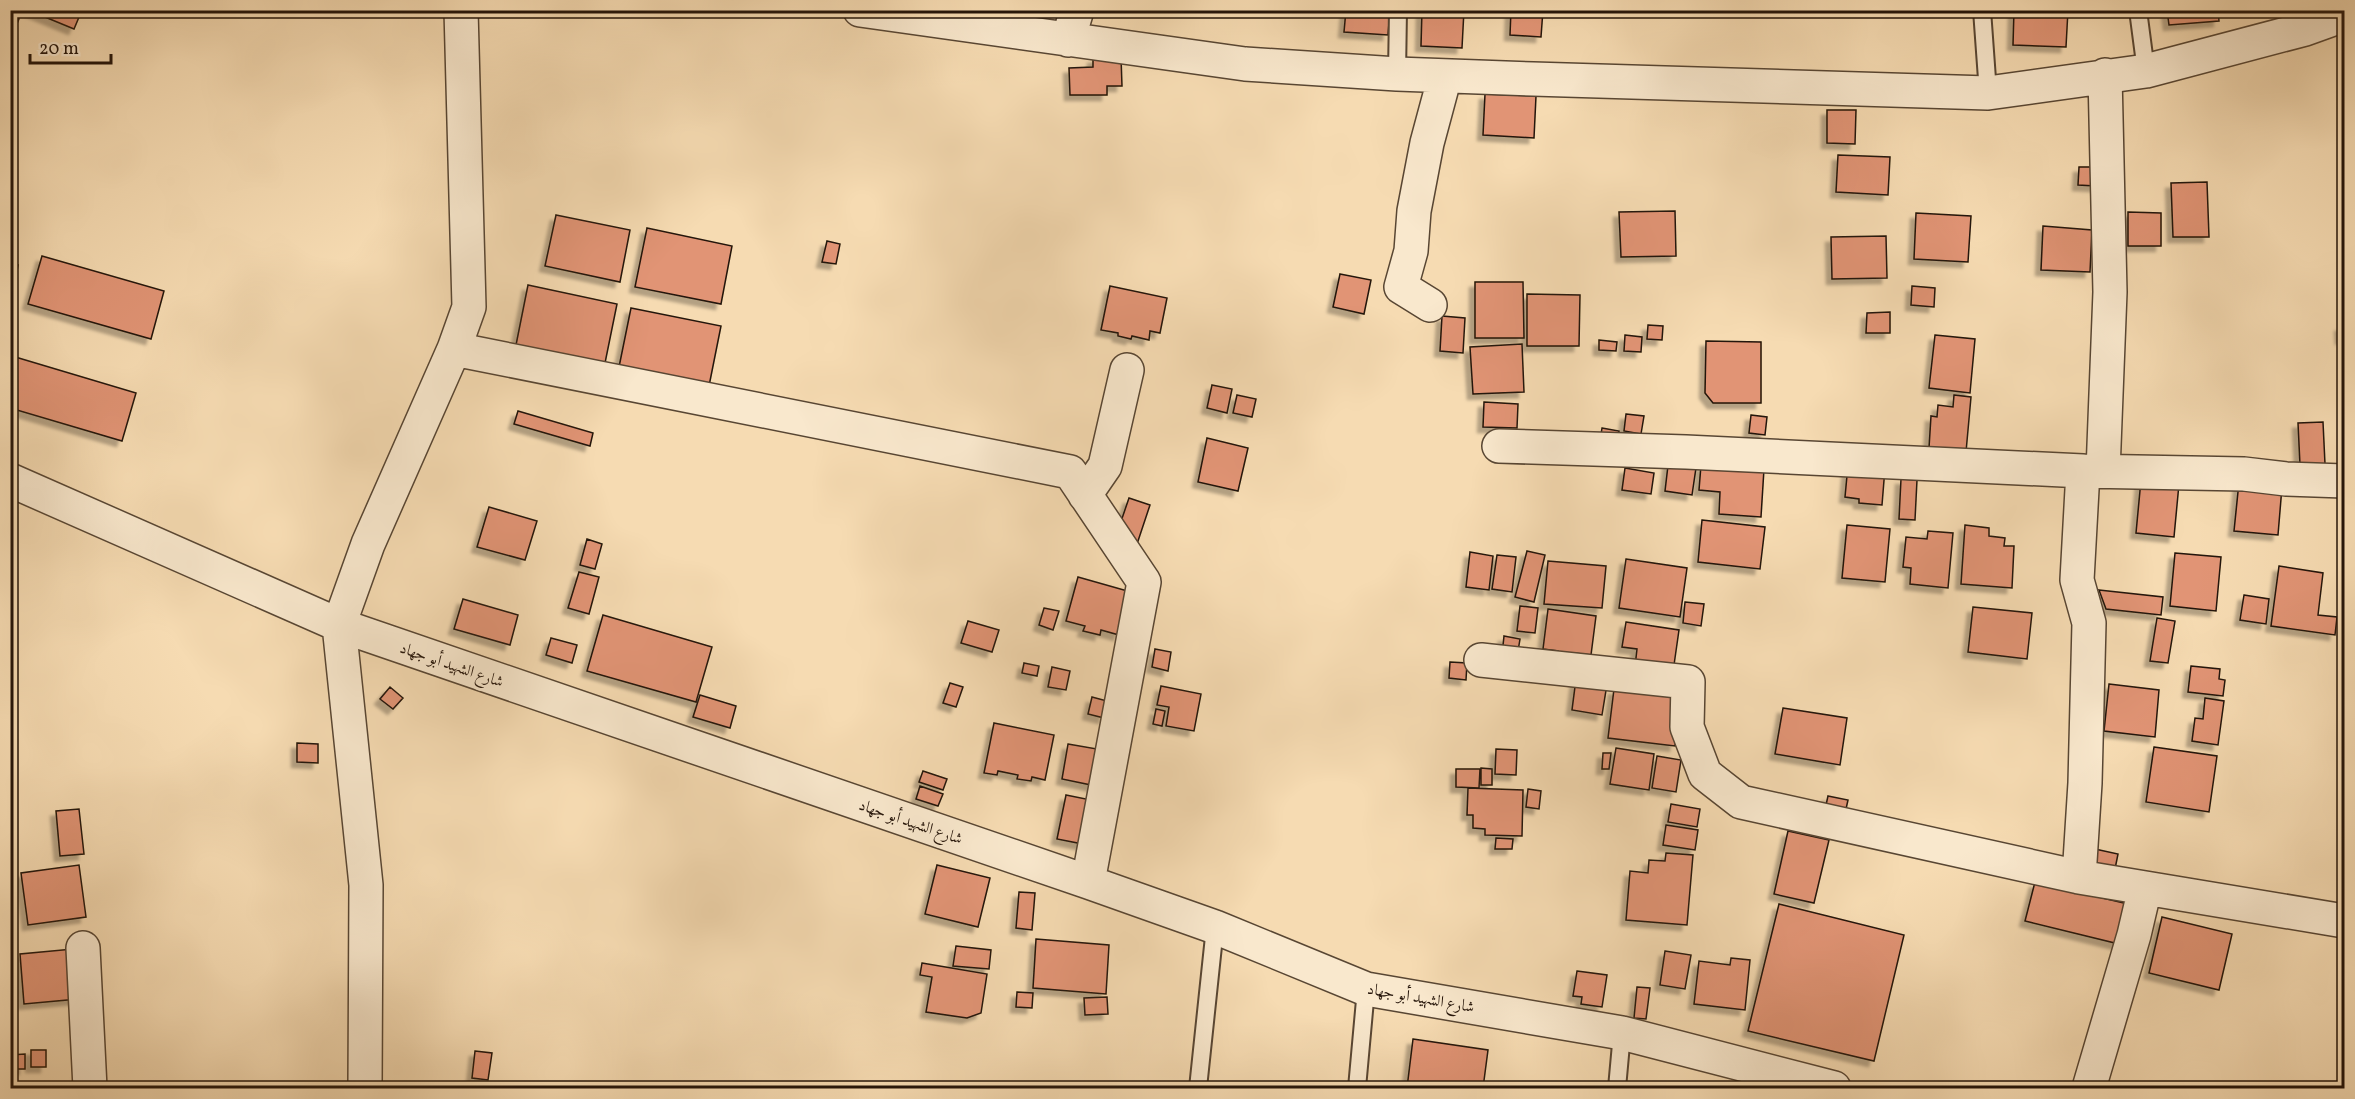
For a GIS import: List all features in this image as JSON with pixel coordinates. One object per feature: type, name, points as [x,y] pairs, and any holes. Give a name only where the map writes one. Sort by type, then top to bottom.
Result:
[{"type":"street","points":[[365,1089],[366,885],[339,625],[368,544],[454,349],[469,307],[461,10]]},
{"type":"street","points":[[860,10],[1073,25],[1245,64],[1445,76],[1988,93],[2146,71],[2305,29],[2344,15]]},
{"type":"street","points":[[2079,877],[2085,783],[2090,623],[2077,580],[2093,471],[2110,292],[2105,75]]},
{"type":"street","points":[[1430,305],[1401,287],[1411,251],[1414,211],[1427,143],[1445,76]]},
{"type":"street","points":[[454,349],[1070,472],[1144,582],[1088,882]]},
{"type":"street","points":[[1085,495],[1105,466],[1127,370]]},
{"type":"street","points":[[1499,446],[1686,452],[2093,471],[2244,474],[2344,481]]},
{"type":"street","name":"شارع الشهيد أبو جهاد","points":[[10,480],[339,625],[1215,927],[1366,989],[1622,1033],[1834,1089]]},
{"type":"street","points":[[1481,660],[1688,682],[1687,728],[1704,774],[1741,802],[2079,877],[2344,921]]},
{"type":"street","points":[[2089,1089],[2134,935],[2145,888]]},
{"type":"street","points":[[83,948],[90,1089]]},
{"type":"lane","points":[[1397,74],[1398,10]]},
{"type":"lane","points":[[1982,10],[1988,93]]},
{"type":"lane","points":[[2138,10],[2146,71]]},
{"type":"lane","points":[[1198,1089],[1215,927]]},
{"type":"lane","points":[[1357,1089],[1366,989]]},
{"type":"lane","points":[[1617,1089],[1622,1033]]},
{"type":"building","points":[[28,10],[82,10],[74,29]]},
{"type":"building","points":[[1346,10],[1390,10],[1388,35],[1344,32]]},
{"type":"building","points":[[1422,10],[1464,10],[1462,48],[1421,46]]},
{"type":"building","points":[[1511,10],[1543,10],[1541,37],[1510,35]]},
{"type":"building","points":[[2014,10],[2068,10],[2066,47],[2013,45]]},
{"type":"building","points":[[2167,10],[2218,10],[2219,21],[2169,25]]},
{"type":"building","points":[[10,15],[19,19],[10,41]]},
{"type":"building","points":[[1121,57],[1122,86],[1107,86],[1107,95],[1070,95],[1069,68],[1093,67],[1093,58]]},
{"type":"building","points":[[1485,94],[1536,96],[1534,138],[1483,135]]},
{"type":"building","points":[[1827,110],[1856,110],[1855,144],[1827,143]]},
{"type":"building","points":[[1838,155],[1890,157],[1888,195],[1836,192]]},
{"type":"building","points":[[2079,167],[2097,167],[2096,186],[2078,185]]},
{"type":"building","points":[[2207,182],[2209,237],[2173,237],[2171,183]]},
{"type":"building","points":[[1675,211],[1676,256],[1621,257],[1619,212]]},
{"type":"building","points":[[2128,212],[2161,213],[2161,246],[2128,246]]},
{"type":"building","points":[[1916,213],[1971,216],[1968,262],[1914,259]]},
{"type":"building","points":[[556,215],[630,230],[620,282],[545,266]]},
{"type":"building","points":[[2043,226],[2092,230],[2090,272],[2041,270]]},
{"type":"building","points":[[647,228],[732,246],[721,304],[635,287]]},
{"type":"building","points":[[1886,236],[1887,278],[1832,279],[1831,237]]},
{"type":"building","points":[[827,241],[840,244],[836,264],[822,262]]},
{"type":"building","points":[[42,256],[164,291],[151,339],[28,304]]},
{"type":"building","points":[[10,264],[18,265],[15,284],[10,283]]},
{"type":"building","points":[[1340,274],[1371,280],[1364,314],[1333,307]]},
{"type":"building","points":[[1475,282],[1523,282],[1524,338],[1475,338]]},
{"type":"building","points":[[528,285],[617,304],[605,363],[516,345]]},
{"type":"building","points":[[1110,286],[1167,298],[1160,333],[1150,331],[1149,340],[1132,336],[1131,339],[1118,336],[1118,333],[1101,330]]},
{"type":"building","points":[[1912,286],[1935,288],[1934,307],[1911,305]]},
{"type":"building","points":[[1527,294],[1580,295],[1579,346],[1527,346]]},
{"type":"building","points":[[631,308],[721,326],[709,386],[619,367]]},
{"type":"building","points":[[1890,312],[1890,333],[1866,333],[1867,313]]},
{"type":"building","points":[[1442,316],[1465,318],[1463,353],[1440,351]]},
{"type":"building","points":[[1648,325],[1663,326],[1662,340],[1647,339]]},
{"type":"building","points":[[2340,326],[2344,326],[2344,338],[2341,339]]},
{"type":"building","points":[[1625,335],[1642,337],[1641,352],[1624,351]]},
{"type":"building","points":[[1935,335],[1975,339],[1970,393],[1929,388]]},
{"type":"building","points":[[1599,340],[1617,342],[1616,351],[1599,350]]},
{"type":"building","points":[[1706,341],[1761,342],[1761,403],[1713,403],[1705,393]]},
{"type":"building","points":[[1522,344],[1524,392],[1473,394],[1470,347]]},
{"type":"building","points":[[12,356],[136,393],[122,441],[10,408]]},
{"type":"building","points":[[1212,385],[1232,389],[1227,413],[1207,408]]},
{"type":"building","points":[[1237,395],[1256,399],[1252,417],[1233,413]]},
{"type":"building","points":[[1954,395],[1971,397],[1966,452],[1929,448],[1931,416],[1937,417],[1938,405],[1953,407]]},
{"type":"building","points":[[1484,402],[1518,404],[1517,428],[1483,427]]},
{"type":"building","points":[[518,411],[593,433],[590,446],[514,424]]},
{"type":"building","points":[[1626,414],[1644,416],[1641,434],[1624,431]]},
{"type":"building","points":[[1751,415],[1767,417],[1765,435],[1749,433]]},
{"type":"building","points":[[2323,422],[2325,464],[2300,465],[2298,423]]},
{"type":"building","points":[[1602,428],[1619,431],[1617,443],[1600,441]]},
{"type":"building","points":[[1207,438],[1248,448],[1238,491],[1198,482]]},
{"type":"building","points":[[1669,457],[1697,461],[1692,495],[1665,491]]},
{"type":"building","points":[[1701,465],[1764,469],[1761,517],[1719,514],[1720,492],[1699,490]]},
{"type":"building","points":[[1848,465],[1885,468],[1882,505],[1859,503],[1859,499],[1845,497]]},
{"type":"building","points":[[1625,468],[1654,473],[1651,494],[1622,490]]},
{"type":"building","points":[[1901,479],[1917,480],[1915,520],[1899,519]]},
{"type":"building","points":[[2141,480],[2179,484],[2174,537],[2136,533]]},
{"type":"building","points":[[2239,482],[2282,487],[2278,535],[2234,531]]},
{"type":"building","points":[[1129,498],[1150,505],[1137,544],[1116,536]]},
{"type":"building","points":[[489,507],[537,521],[525,560],[477,547]]},
{"type":"building","points":[[1702,520],[1765,527],[1760,569],[1698,562]]},
{"type":"building","points":[[1847,525],[1890,529],[1885,582],[1842,578]]},
{"type":"building","points":[[1965,525],[1989,528],[1989,536],[2005,538],[2004,546],[2014,546],[2012,588],[1961,584]]},
{"type":"building","points":[[1928,531],[1953,533],[1948,588],[1910,584],[1911,568],[1903,567],[1906,537],[1927,539]]},
{"type":"building","points":[[587,539],[602,544],[595,569],[580,565]]},
{"type":"building","points":[[1527,551],[1545,555],[1534,602],[1515,597]]},
{"type":"building","points":[[1470,552],[1493,556],[1489,590],[1466,587]]},
{"type":"building","points":[[2175,553],[2221,557],[2216,611],[2170,606]]},
{"type":"building","points":[[1497,555],[1516,557],[1512,592],[1492,589]]},
{"type":"building","points":[[1626,559],[1687,568],[1680,617],[1619,608]]},
{"type":"building","points":[[1548,561],[1606,566],[1602,608],[1544,604]]},
{"type":"building","points":[[2279,566],[2323,573],[2318,615],[2337,617],[2335,635],[2271,626]]},
{"type":"building","points":[[579,572],[599,577],[589,614],[568,608]]},
{"type":"building","points":[[1078,577],[1131,592],[1119,635],[1101,630],[1100,635],[1083,631],[1085,626],[1066,621]]},
{"type":"building","points":[[2099,590],[2163,597],[2161,615],[2106,609]]},
{"type":"building","points":[[2244,595],[2269,599],[2266,624],[2240,620]]},
{"type":"building","points":[[463,599],[518,615],[510,645],[454,629]]},
{"type":"building","points":[[1685,602],[1704,604],[1701,626],[1683,623]]},
{"type":"building","points":[[1520,606],[1538,608],[1535,633],[1517,631]]},
{"type":"building","points":[[1973,607],[2032,613],[2027,659],[1968,652]]},
{"type":"building","points":[[1044,608],[1059,611],[1053,630],[1039,625]]},
{"type":"building","points":[[1548,609],[1596,616],[1591,655],[1575,653],[1575,657],[1543,649]]},
{"type":"building","points":[[603,615],[712,647],[696,702],[587,671]]},
{"type":"building","points":[[2157,618],[2175,621],[2168,663],[2150,661]]},
{"type":"building","points":[[968,621],[999,630],[992,652],[961,643]]},
{"type":"building","points":[[1626,622],[1679,630],[1673,672],[1635,667],[1637,649],[1622,647]]},
{"type":"building","points":[[1504,636],[1520,639],[1517,657],[1502,655]]},
{"type":"building","points":[[551,638],[577,645],[572,663],[546,655]]},
{"type":"building","points":[[1155,649],[1171,652],[1168,671],[1152,667]]},
{"type":"building","points":[[1450,662],[1467,663],[1466,680],[1449,678]]},
{"type":"building","points":[[1024,663],[1039,666],[1037,676],[1022,673]]},
{"type":"building","points":[[2191,666],[2220,669],[2219,679],[2225,680],[2223,696],[2188,692]]},
{"type":"building","points":[[1052,667],[1070,671],[1066,690],[1048,687]]},
{"type":"building","points":[[1576,679],[1607,684],[1602,715],[1572,710]]},
{"type":"building","points":[[950,683],[963,687],[956,707],[943,703]]},
{"type":"building","points":[[2109,684],[2159,690],[2155,737],[2104,731]]},
{"type":"building","points":[[1161,686],[1201,694],[1194,731],[1166,726],[1169,707],[1157,705]]},
{"type":"building","points":[[390,687],[403,698],[393,709],[380,699]]},
{"type":"building","points":[[1614,689],[1681,698],[1675,746],[1608,738]]},
{"type":"building","points":[[700,695],[736,706],[730,728],[693,717]]},
{"type":"building","points":[[1092,697],[1107,701],[1104,718],[1088,714]]},
{"type":"building","points":[[2205,698],[2224,701],[2218,745],[2192,741],[2195,718],[2203,719]]},
{"type":"building","points":[[1783,708],[1847,718],[1840,765],[1775,754]]},
{"type":"building","points":[[1156,709],[1165,711],[1162,726],[1153,724]]},
{"type":"building","points":[[994,723],[1054,735],[1045,780],[1032,777],[1031,781],[1017,779],[1018,775],[998,771],[997,775],[984,773]]},
{"type":"building","points":[[297,743],[318,744],[318,763],[297,762]]},
{"type":"building","points":[[1068,744],[1103,750],[1096,786],[1062,779]]},
{"type":"building","points":[[2154,747],[2217,756],[2209,812],[2146,802]]},
{"type":"building","points":[[1616,748],[1654,754],[1649,790],[1610,784]]},
{"type":"building","points":[[1496,749],[1517,750],[1516,775],[1495,774]]},
{"type":"building","points":[[1603,753],[1611,753],[1609,769],[1602,769]]},
{"type":"building","points":[[1657,756],[1681,760],[1676,792],[1652,788]]},
{"type":"building","points":[[1481,768],[1492,769],[1492,785],[1481,785]]},
{"type":"building","points":[[1456,769],[1480,769],[1479,788],[1456,787]]},
{"type":"building","points":[[923,771],[947,779],[943,790],[919,782]]},
{"type":"building","points":[[920,786],[943,794],[938,806],[916,799]]},
{"type":"building","points":[[1468,788],[1523,790],[1522,836],[1485,835],[1485,829],[1473,828],[1473,815],[1467,815]]},
{"type":"building","points":[[1528,789],[1541,791],[1539,809],[1526,807]]},
{"type":"building","points":[[1066,795],[1096,801],[1088,845],[1057,839]]},
{"type":"building","points":[[1828,796],[1848,800],[1844,818],[1824,814]]},
{"type":"building","points":[[1671,804],[1700,809],[1697,827],[1668,822]]},
{"type":"building","points":[[79,809],[84,854],[60,856],[56,811]]},
{"type":"building","points":[[1666,825],[1698,830],[1695,850],[1663,845]]},
{"type":"building","points":[[1788,831],[1829,840],[1814,903],[1774,894]]},
{"type":"building","points":[[1496,838],[1513,839],[1512,849],[1495,849]]},
{"type":"building","points":[[2095,849],[2118,854],[2115,869],[2092,864]]},
{"type":"building","points":[[1666,853],[1693,855],[1687,925],[1626,920],[1630,871],[1648,873],[1649,860],[1665,861]]},
{"type":"building","points":[[79,865],[86,917],[28,925],[21,873]]},
{"type":"building","points":[[937,865],[990,878],[978,927],[925,914]]},
{"type":"building","points":[[2035,882],[2128,904],[2119,944],[2025,921]]},
{"type":"building","points":[[1019,892],[1035,893],[1032,930],[1016,928]]},
{"type":"building","points":[[1779,904],[1904,935],[1874,1061],[1748,1031]]},
{"type":"building","points":[[2162,917],[2232,934],[2219,990],[2149,973]]},
{"type":"building","points":[[1036,939],[1109,945],[1106,994],[1033,988]]},
{"type":"building","points":[[956,946],[991,950],[989,969],[953,966]]},
{"type":"building","points":[[10,947],[14,947],[16,981],[10,982]]},
{"type":"building","points":[[73,949],[78,999],[24,1004],[20,954]]},
{"type":"building","points":[[1665,951],[1691,955],[1685,989],[1660,985]]},
{"type":"building","points":[[1731,958],[1750,960],[1745,1010],[1694,1004],[1699,961],[1730,965]]},
{"type":"building","points":[[922,963],[987,974],[981,1013],[967,1018],[926,1012],[932,977],[920,975]]},
{"type":"building","points":[[1577,971],[1607,975],[1602,1007],[1581,1004],[1582,997],[1573,996]]},
{"type":"building","points":[[1637,987],[1650,988],[1646,1019],[1634,1018]]},
{"type":"building","points":[[1017,992],[1033,993],[1032,1008],[1016,1007]]},
{"type":"building","points":[[1107,997],[1108,1014],[1085,1015],[1084,998]]},
{"type":"building","points":[[1413,1039],[1488,1050],[1483,1088],[1407,1088]]},
{"type":"building","points":[[31,1050],[46,1050],[46,1067],[31,1067]]},
{"type":"building","points":[[475,1051],[492,1053],[488,1080],[472,1078]]},
{"type":"building","points":[[25,1054],[25,1069],[10,1069],[10,1055]]},
{"type":"building","points":[[2106,1082],[2133,1088],[2105,1088]]},
{"type":"building","points":[[447,1083],[503,1087],[503,1088],[446,1088]]}]
